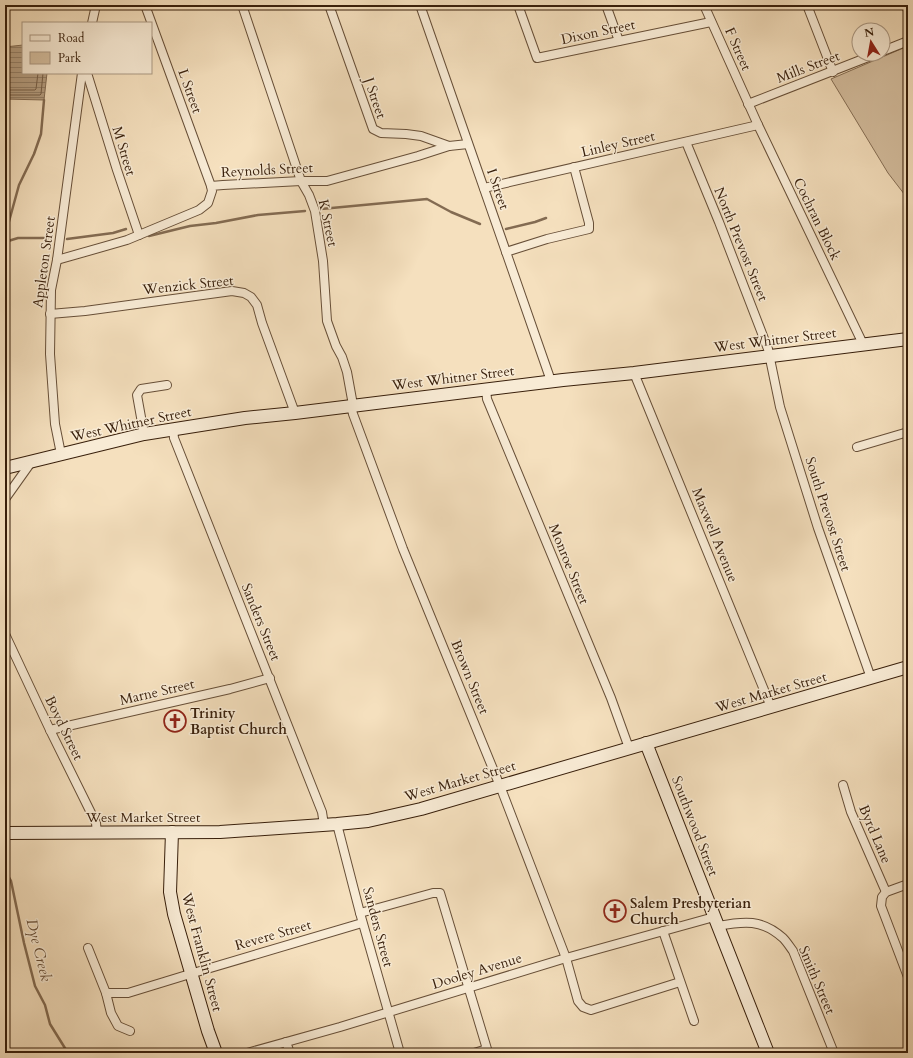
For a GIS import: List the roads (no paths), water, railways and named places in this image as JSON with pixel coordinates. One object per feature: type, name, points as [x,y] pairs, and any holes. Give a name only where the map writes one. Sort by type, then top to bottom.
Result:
[{"type":"street","points":[[92,22],[96,5]]},
{"type":"street","name":"L Street","points":[[145,5],[151,22]]},
{"type":"street","name":"K Street","points":[[242,5],[301,181],[309,194],[315,211],[323,261],[327,321],[347,372],[352,406]]},
{"type":"street","name":"J Street","points":[[329,5],[373,129],[381,133],[421,136],[449,146],[468,144]]},
{"type":"street","name":"I Street","points":[[420,5],[552,381]]},
{"type":"street","name":"Dixon Street","points":[[518,5],[537,58],[711,22]]},
{"type":"street","points":[[606,5],[619,41]]},
{"type":"street","name":"F Street","points":[[704,5],[748,104]]},
{"type":"street","points":[[807,5],[833,72]]},
{"type":"street","points":[[906,5],[908,11]]},
{"type":"street","name":"L Street","points":[[152,24],[211,186]]},
{"type":"street","points":[[891,48],[908,41]]},
{"type":"street","name":"Mills Street","points":[[748,104],[857,62]]},
{"type":"street","name":"Appleton Street","points":[[61,454],[55,424],[50,354],[51,290],[57,260],[82,74]]},
{"type":"street","name":"M Street","points":[[87,74],[116,170],[139,235]]},
{"type":"street","name":"Cochran Block","points":[[748,104],[863,344]]},
{"type":"street","name":"Linley Street","points":[[484,188],[758,125]]},
{"type":"street","name":"North Prevost Street","points":[[686,142],[751,303],[770,356]]},
{"type":"street","name":"Reynolds Street","points":[[57,260],[127,240],[199,210],[208,203],[212,191],[211,186],[327,181],[449,146]]},
{"type":"street","points":[[506,252],[547,239],[589,229],[589,223],[574,167]]},
{"type":"street","name":"Wenzick Street","points":[[50,314],[85,311],[232,291],[244,293],[251,297],[257,305],[294,413]]},
{"type":"street","name":"West Whitner Street","points":[[5,468],[144,434],[245,418],[552,381],[634,373],[908,339]]},
{"type":"street","name":"South Prevost Street","points":[[770,356],[780,407],[818,528],[871,678]]},
{"type":"street","name":"Maxwell Avenue","points":[[634,373],[771,707]]},
{"type":"street","points":[[144,434],[137,394],[140,389],[167,385]]},
{"type":"street","name":"Monroe Street","points":[[486,389],[487,399],[610,698],[629,748]]},
{"type":"street","name":"Brown Street","points":[[352,406],[353,414],[403,549],[499,785],[566,958],[578,1001],[583,1008],[591,1010],[680,982]]},
{"type":"street","name":"Sanders Street","points":[[173,429],[174,438],[322,812],[324,825]]},
{"type":"street","points":[[856,447],[908,432]]},
{"type":"street","points":[[5,499],[32,461]]},
{"type":"street","name":"Boyd Street","points":[[5,634],[96,823],[97,833]]},
{"type":"street","name":"West Market Street","points":[[5,833],[220,832],[368,821],[421,809],[499,785],[908,667]]},
{"type":"street","name":"Marne Street","points":[[50,730],[230,689],[270,678]]},
{"type":"street","name":"Southwood Street","points":[[646,743],[768,1053]]},
{"type":"street","name":"Byrd Lane","points":[[843,785],[851,812],[886,892]]},
{"type":"street","name":"Sanders Street","points":[[337,824],[362,923],[400,1053]]},
{"type":"street","name":"West Franklin Street","points":[[172,832],[170,892],[174,914],[208,1031],[216,1053]]},
{"type":"street","points":[[908,884],[886,892],[882,897],[881,906],[908,977]]},
{"type":"street","points":[[360,913],[433,893],[440,893],[487,1049],[474,1053]]},
{"type":"street","name":"Dooley Avenue","points":[[247,1053],[566,958],[663,931],[716,921]]},
{"type":"street","name":"Smith Street","points":[[716,921],[754,922],[768,928],[784,939],[793,951],[834,1053]]},
{"type":"street","name":"Revere Street","points":[[106,993],[128,993],[362,923]]},
{"type":"street","points":[[663,931],[694,1021]]},
{"type":"street","points":[[88,948],[106,993],[110,1013],[118,1026],[130,1031]]},
{"type":"street","points":[[286,1042],[290,1053]]},
{"type":"water","points":[[22,45],[22,74],[47,74],[44,100],[5,99],[5,47]]},
{"type":"waterway","points":[[5,236],[19,185],[34,154],[41,134],[44,100]]},
{"type":"waterway","points":[[321,209],[427,199],[451,212],[480,224]]},
{"type":"waterway","points":[[149,236],[190,226],[258,215],[305,211]]},
{"type":"waterway","points":[[506,229],[546,218]]},
{"type":"waterway","points":[[67,239],[113,233],[126,229]]},
{"type":"waterway","points":[[5,242],[18,238],[50,238]]},
{"type":"waterway","name":"Dye Creek","points":[[5,871],[11,881],[35,986],[45,1005],[50,1024],[68,1053]]},
{"type":"place","name":"Trinity Baptist Church","points":[[175,721]]},
{"type":"place","name":"Salem Presbyterian Church","points":[[615,911]]}]
